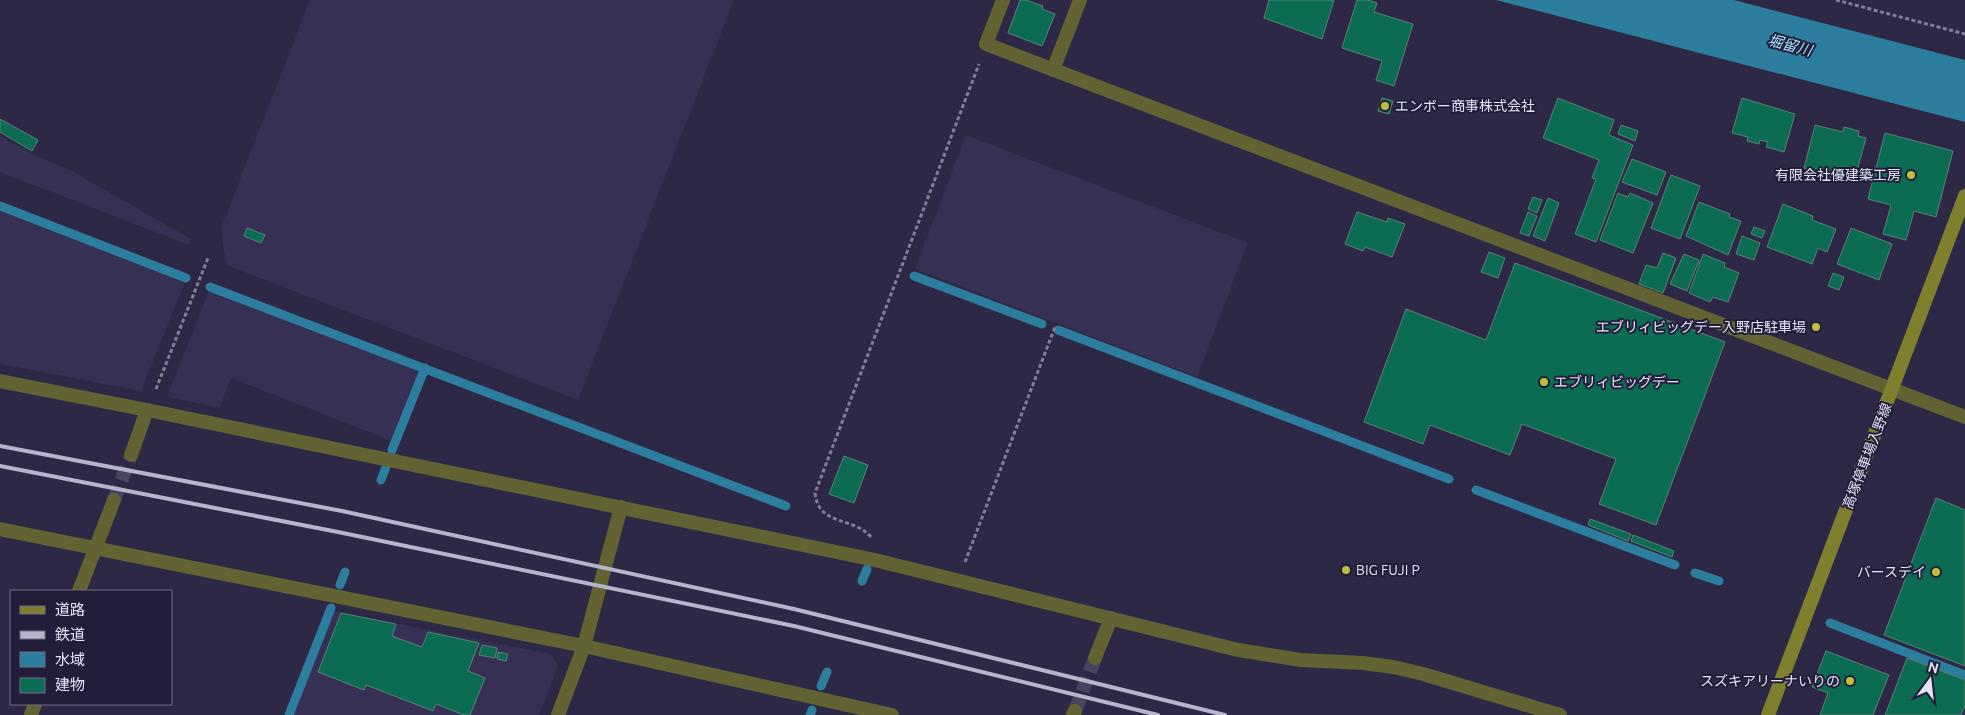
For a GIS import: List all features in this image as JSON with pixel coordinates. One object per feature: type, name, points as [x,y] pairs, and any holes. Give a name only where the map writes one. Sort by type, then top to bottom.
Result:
[{"type":"main road","name":"高塚停車場入野線","points":[[1768,715],[1965,196]]},
{"type":"street","points":[[1003,0],[986,44],[1965,417]]},
{"type":"street","points":[[1053,70],[1080,0]]},
{"type":"street","points":[[0,381],[875,560],[1238,650],[1270,656],[1393,667],[1423,674],[1560,715]]},
{"type":"street","points":[[130,455],[147,410]]},
{"type":"street","points":[[79,590],[114,500]]},
{"type":"street","points":[[558,715],[584,646],[621,507]]},
{"type":"street","points":[[0,529],[584,646],[892,715]]},
{"type":"street","points":[[1095,658],[1111,618]]},
{"type":"path","points":[[1836,0],[1965,34]]},
{"type":"path","points":[[875,560],[876,549],[872,538],[866,531],[821,512],[816,503],[815,493],[986,44]]},
{"type":"path","points":[[147,410],[208,258]]},
{"type":"path","points":[[958,580],[1055,327]]},
{"type":"shaded area","points":[[310,0],[734,0],[578,400],[226,265],[221,228]]},
{"type":"shaded area","points":[[966,135],[1248,243],[1197,377],[915,269]]},
{"type":"shaded area","points":[[0,136],[38,157],[70,170],[191,239],[189,245],[0,172]]},
{"type":"shaded area","points":[[0,211],[185,282],[141,391],[0,364]]},
{"type":"shaded area","points":[[209,290],[419,371],[392,441],[231,378],[220,408],[167,397]]},
{"type":"shaded area","points":[[334,611],[551,654],[558,666],[539,715],[294,715]]},
{"type":"water","name":"堀留川","points":[[1496,0],[1734,0],[1965,60],[1965,122]]},
{"type":"building","points":[[1020,0],[1026,0],[1043,6],[1042,9],[1055,14],[1042,46],[1008,33]]},
{"type":"building","points":[[1269,0],[1334,0],[1322,39],[1264,18]]},
{"type":"building","points":[[1357,0],[1368,0],[1377,3],[1374,12],[1413,24],[1394,86],[1376,80],[1382,61],[1342,48]]},
{"type":"building","points":[[1382,98],[1393,101],[1389,114],[1378,111]]},
{"type":"building","points":[[1558,98],[1614,120],[1609,135],[1633,145],[1596,242],[1575,234],[1596,179],[1592,178],[1599,160],[1543,138]]},
{"type":"building","points":[[1742,98],[1795,114],[1784,152],[1766,147],[1768,142],[1760,140],[1759,144],[1747,141],[1748,137],[1732,133]]},
{"type":"building","points":[[0,119],[38,140],[32,151],[0,132]]},
{"type":"building","points":[[1621,125],[1638,131],[1635,141],[1618,134]]},
{"type":"building","points":[[1815,125],[1843,132],[1844,127],[1859,131],[1858,136],[1866,138],[1857,171],[1861,172],[1859,182],[1844,178],[1843,182],[1830,179],[1831,175],[1804,168]]},
{"type":"building","points":[[1885,133],[1953,151],[1936,217],[1914,211],[1906,240],[1883,234],[1891,205],[1868,199]]},
{"type":"building","points":[[1632,159],[1666,172],[1657,195],[1622,182]]},
{"type":"building","points":[[1671,175],[1700,186],[1680,239],[1651,228]]},
{"type":"building","points":[[1618,193],[1628,197],[1630,193],[1653,203],[1633,253],[1600,240]]},
{"type":"building","points":[[1533,197],[1542,200],[1537,213],[1528,209]]},
{"type":"building","points":[[1548,198],[1559,203],[1545,241],[1533,236]]},
{"type":"building","points":[[1699,202],[1730,214],[1729,217],[1741,221],[1728,255],[1686,236]]},
{"type":"building","points":[[1783,204],[1813,216],[1812,220],[1836,229],[1827,252],[1818,248],[1812,264],[1767,247]]},
{"type":"building","points":[[1357,212],[1387,222],[1388,218],[1405,224],[1392,257],[1365,247],[1363,251],[1345,244]]},
{"type":"building","points":[[1528,212],[1537,216],[1529,236],[1520,233]]},
{"type":"building","points":[[1754,227],[1765,231],[1762,238],[1751,234]]},
{"type":"building","points":[[247,228],[265,235],[261,243],[244,236]]},
{"type":"building","points":[[1851,228],[1892,244],[1879,280],[1837,264]]},
{"type":"building","points":[[1742,236],[1760,243],[1754,260],[1736,254]]},
{"type":"building","points":[[1489,252],[1505,258],[1498,278],[1481,272]]},
{"type":"building","points":[[1663,253],[1676,258],[1663,293],[1639,284],[1646,265],[1657,268]]},
{"type":"building","points":[[1684,254],[1699,260],[1687,291],[1670,284]]},
{"type":"building","points":[[1703,254],[1725,263],[1724,267],[1739,273],[1728,302],[1713,297],[1710,302],[1689,293]]},
{"type":"building","name":"エブリィビッグデー","points":[[1515,263],[1725,342],[1656,525],[1599,504],[1616,459],[1522,424],[1510,455],[1430,425],[1423,444],[1364,422],[1406,309],[1486,340]]},
{"type":"building","points":[[1833,273],[1844,277],[1839,290],[1828,286]]},
{"type":"building","points":[[844,456],[868,465],[854,503],[829,494]]},
{"type":"building","name":"バースデイ","points":[[1936,498],[1965,510],[1965,666],[1884,635]]},
{"type":"building","points":[[1590,519],[1631,534],[1628,541],[1588,525]]},
{"type":"building","points":[[1633,535],[1674,551],[1672,557],[1631,541]]},
{"type":"building","points":[[341,613],[396,624],[392,636],[422,647],[428,632],[479,643],[468,671],[485,678],[470,715],[464,715],[436,704],[433,711],[366,685],[364,690],[318,672]]},
{"type":"building","points":[[482,645],[497,648],[495,658],[479,655]]},
{"type":"building","name":"スズキアリーナいりの","points":[[1826,651],[1889,675],[1873,715],[1820,715],[1828,693],[1812,687]]},
{"type":"building","points":[[498,652],[508,654],[506,661],[497,659]]},
{"type":"building","points":[[1907,658],[1965,680],[1965,705],[1961,715],[1885,715]]},
{"type":"waterway","points":[[0,206],[186,278]]},
{"type":"waterway","points":[[914,276],[1042,324]]},
{"type":"waterway","points":[[210,287],[786,506]]},
{"type":"waterway","points":[[1058,330],[1449,479]]},
{"type":"waterway","points":[[392,450],[425,368]]},
{"type":"waterway","points":[[381,480],[386,467]]},
{"type":"waterway","points":[[1476,490],[1675,565]]},
{"type":"waterway","points":[[862,581],[867,569]]},
{"type":"waterway","points":[[340,585],[345,572]]},
{"type":"waterway","points":[[1695,573],[1719,581]]},
{"type":"waterway","points":[[289,715],[331,608]]},
{"type":"waterway","points":[[1830,623],[1965,675]]},
{"type":"waterway","points":[[821,686],[827,672]]},
{"type":"waterway","points":[[810,715],[812,710]]},
{"type":"tunnel","points":[[114,500],[131,455]]},
{"type":"tunnel","points":[[1075,711],[1095,658]]},
{"type":"railway","points":[[0,446],[342,511],[794,609],[1225,715]]},
{"type":"railway","points":[[0,466],[338,532],[794,626],[1158,715]]},
{"type":"place","name":"エンボー商事株式会社","points":[[1385,106]]},
{"type":"place","name":"有限会社優建築工房","points":[[1911,175]]},
{"type":"place","name":"エブリィビッグデー入野店駐車場","points":[[1816,327]]},
{"type":"place","name":"エブリィビッグデー","points":[[1544,382]]},
{"type":"place","name":"BIG FUJI P","points":[[1346,570]]},
{"type":"place","name":"バースデイ","points":[[1936,572]]},
{"type":"place","name":"スズキアリーナいりの","points":[[1850,681]]}]
